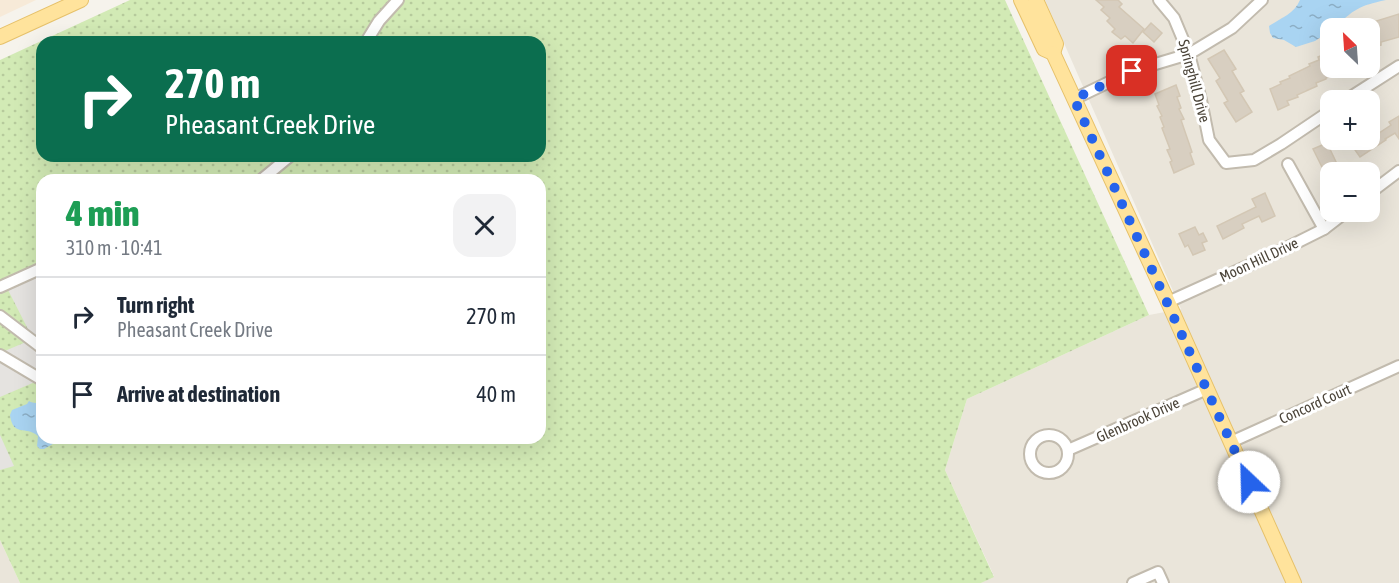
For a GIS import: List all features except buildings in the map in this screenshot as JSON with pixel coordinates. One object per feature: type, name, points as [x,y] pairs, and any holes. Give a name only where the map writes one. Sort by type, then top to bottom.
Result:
[{"type":"main road","points":[[0,37],[81,0]]},
{"type":"main road","points":[[1021,0],[1044,49],[1053,53],[1294,583]]},
{"type":"main road","points":[[1036,0],[1056,44],[1053,53]]},
{"type":"street","points":[[370,36],[379,21],[398,0]]},
{"type":"street","name":"Springhill Drive","points":[[1159,0],[1174,18],[1189,54],[1209,140],[1226,164],[1254,160],[1320,117]]},
{"type":"street","points":[[1074,99],[1132,71],[1189,54],[1232,28],[1262,0]]},
{"type":"street","points":[[1362,90],[1399,66]]},
{"type":"street","points":[[268,174],[283,162]]},
{"type":"street","points":[[1288,164],[1324,229]]},
{"type":"street","points":[[1380,185],[1399,171]]},
{"type":"street","name":"Moon Hill Drive","points":[[1168,302],[1274,254],[1324,229],[1333,222]]},
{"type":"street","points":[[0,287],[36,271]]},
{"type":"street","points":[[0,316],[36,343]]},
{"type":"street","points":[[0,355],[36,376]]},
{"type":"street","name":"Concord Court","points":[[1231,442],[1399,366]]},
{"type":"street","name":"Glenbrook Drive","points":[[1068,450],[1207,390]]},
{"type":"street","points":[[1133,583],[1158,572],[1163,583]]},
{"type":"shaded area","points":[[0,0],[36,0],[0,17]]},
{"type":"shaded area","points":[[1045,0],[1399,0],[1399,583],[981,583],[994,576],[945,470],[967,399],[1149,315],[1181,309]]},
{"type":"shaded area","points":[[36,274],[36,382],[0,397],[0,353],[33,339],[6,286]]},
{"type":"shaded area","points":[[0,435],[14,466],[0,470]]},
{"type":"shaded area","points":[[0,540],[20,583],[0,583]]},
{"type":"green space","points":[[130,0],[1005,0],[1149,315],[967,399],[945,470],[994,577],[981,583],[20,583],[0,540],[0,60],[36,43],[36,162],[546,162],[546,36],[52,36]]},
{"type":"water","points":[[1300,0],[1386,0],[1357,9],[1345,18],[1320,18],[1320,38],[1296,47],[1284,40],[1273,38],[1269,26],[1291,12]]},
{"type":"water","points":[[29,401],[36,403],[36,435],[17,429],[12,422],[10,415],[12,410]]},
{"type":"water","points":[[37,444],[53,444],[44,449]]},
{"type":"route","points":[[1132,71],[1074,99],[1249,482]]}]
